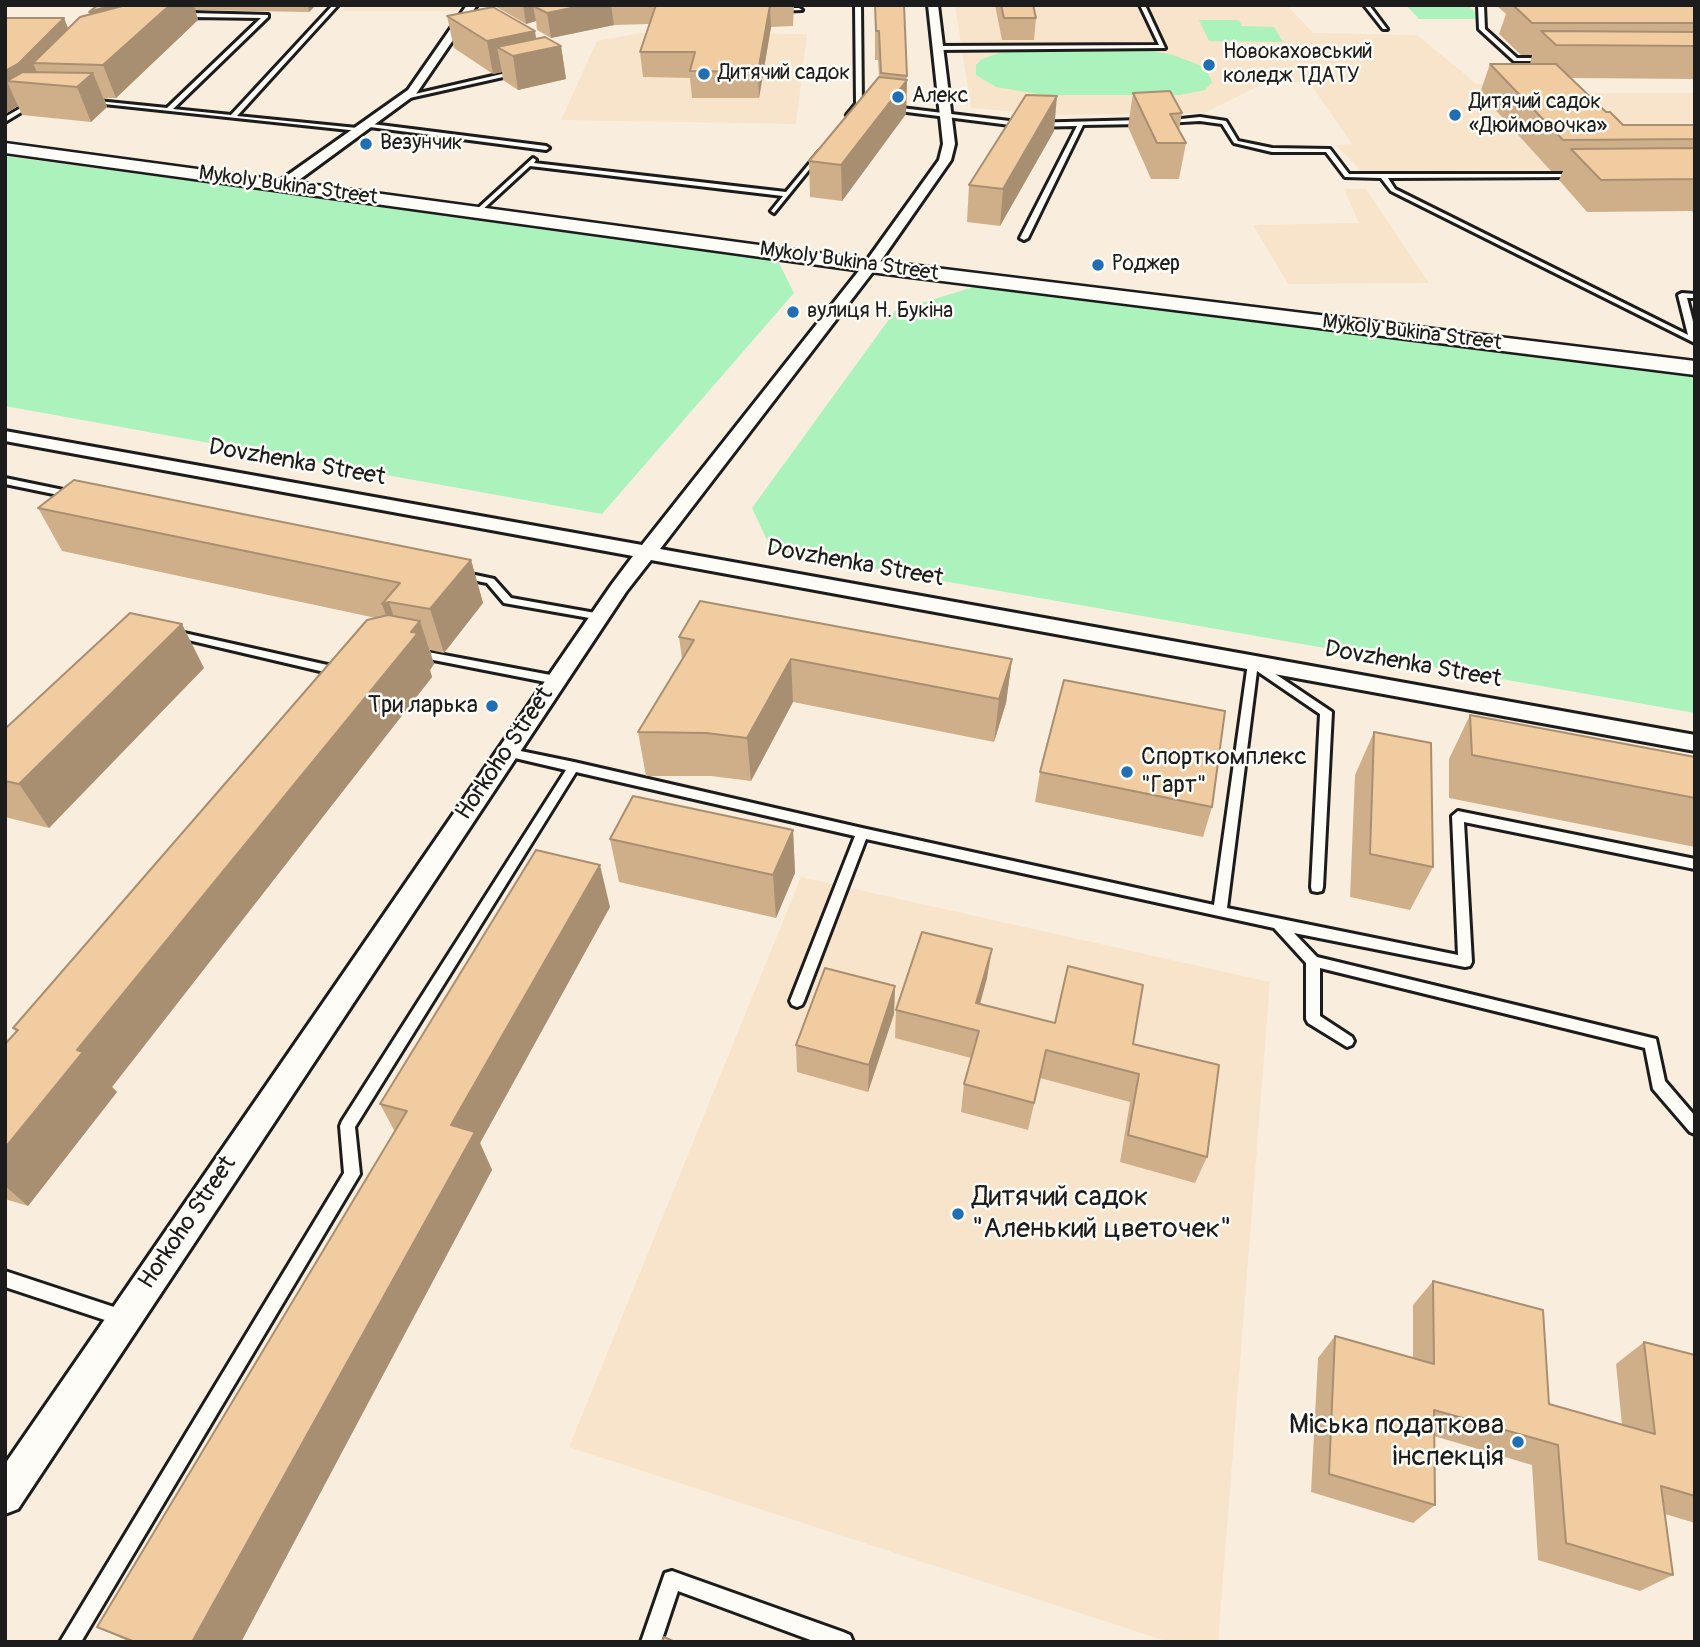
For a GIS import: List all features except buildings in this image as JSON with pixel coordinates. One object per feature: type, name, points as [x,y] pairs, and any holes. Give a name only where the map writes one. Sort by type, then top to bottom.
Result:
[{"type":"street","points":[[283,185],[412,92],[472,5]]},
{"type":"street","name":"Horkoho Street","points":[[5,1496],[506,752],[644,554],[870,266],[945,160],[949,144],[933,5]]},
{"type":"street","name":"Mykoly Bukina Street","points":[[5,148],[870,266],[1695,368]]},
{"type":"street","name":"Dovzhenka Street","points":[[6,436],[1695,743]]},
{"type":"lane","points":[[192,15],[201,5]]},
{"type":"lane","points":[[234,115],[336,5]]},
{"type":"lane","points":[[843,124],[859,104],[858,5]]},
{"type":"lane","points":[[936,48],[1163,47],[1142,5]]},
{"type":"lane","points":[[1366,5],[1385,28]]},
{"type":"lane","points":[[1481,5],[1482,29],[1516,60],[1557,60]]},
{"type":"lane","points":[[772,10],[799,10]]},
{"type":"lane","points":[[170,108],[266,16],[192,15],[180,19]]},
{"type":"lane","points":[[1482,29],[1496,29]]},
{"type":"lane","points":[[445,44],[458,42]]},
{"type":"lane","points":[[405,97],[532,69]]},
{"type":"lane","points":[[5,120],[36,101],[45,92]]},
{"type":"lane","points":[[36,101],[48,102]]},
{"type":"lane","points":[[85,102],[170,108],[546,148],[478,211]]},
{"type":"lane","points":[[859,104],[872,106]]},
{"type":"lane","points":[[886,108],[1026,125],[1147,122]]},
{"type":"lane","points":[[1160,121],[1224,122],[1236,142],[1272,150],[1328,150],[1347,176],[1586,175]]},
{"type":"lane","points":[[1024,238],[1080,125]]},
{"type":"lane","points":[[774,211],[827,144]]},
{"type":"lane","points":[[529,164],[787,194]]},
{"type":"lane","points":[[1383,176],[1393,190],[1694,341]]},
{"type":"lane","points":[[1694,341],[1682,295],[1695,296]]},
{"type":"lane","points":[[5,481],[86,498]]},
{"type":"lane","points":[[449,573],[490,581],[508,601],[601,617]]},
{"type":"lane","points":[[167,632],[328,675],[356,664]]},
{"type":"lane","points":[[403,652],[556,680]]},
{"type":"lane","points":[[1220,911],[1253,663],[1326,712],[1317,887]]},
{"type":"lane","points":[[506,752],[862,833],[1465,962],[1458,816],[1695,864]]},
{"type":"lane","points":[[70,1642],[352,1174],[347,1126],[574,766]]},
{"type":"lane","points":[[797,1001],[862,833]]},
{"type":"lane","points":[[1278,924],[1313,961],[1651,1043],[1658,1084],[1695,1128]]},
{"type":"lane","points":[[1313,961],[1314,1020],[1347,1041]]},
{"type":"lane","points":[[5,1279],[123,1318]]},
{"type":"lane","points":[[650,1642],[672,1580],[843,1642]]},
{"type":"shaded area","points":[[347,5],[461,5],[457,11],[342,11]]},
{"type":"shaded area","name":"Новокаховський коледж ТДАТУ","points":[[955,5],[1287,5],[1313,33],[1417,35],[1477,84],[1544,85],[1638,169],[1361,171],[1336,145],[1352,144],[1309,82],[1269,81],[1204,113],[1055,115],[971,108]]},
{"type":"shaded area","points":[[640,33],[807,34],[796,124],[561,120],[597,41]]},
{"type":"shaded area","points":[[1570,93],[1695,93],[1695,136],[1616,136]]},
{"type":"shaded area","points":[[1344,189],[1366,189],[1429,283],[1288,284],[1253,225],[1359,223]]},
{"type":"shaded area","name":"Дитячий садок \"Аленький цветочек\"","points":[[801,877],[1270,982],[1218,1642],[1169,1642],[569,1447]]},
{"type":"green space","points":[[1406,5],[1468,5],[1482,19],[1419,19]]},
{"type":"green space","points":[[1199,20],[1239,20],[1242,26],[1274,27],[1283,42],[1209,41]]},
{"type":"green space","points":[[1027,49],[1152,51],[1173,55],[1205,67],[1212,82],[1205,90],[1180,95],[1044,95],[996,87],[976,75],[976,65],[982,59],[999,53]]},
{"type":"green space","points":[[5,156],[777,259],[794,293],[602,514],[5,406]]},
{"type":"green space","points":[[980,285],[1695,376],[1695,713],[772,551],[752,508],[895,311]]},
{"type":"place","name":"Новокаховський коледж ТДАТУ","points":[[1209,65]]},
{"type":"place","name":"Дитячий садок","points":[[704,74]]},
{"type":"place","name":"Алекс","points":[[898,97]]},
{"type":"place","name":"Дитячий садок «Дюймовочка»","points":[[1455,115]]},
{"type":"place","name":"Везунчик","points":[[366,144]]},
{"type":"place","name":"Роджер","points":[[1098,265]]},
{"type":"place","name":"вулиця Н. Букіна","points":[[793,312]]},
{"type":"place","name":"Три ларька","points":[[492,706]]},
{"type":"place","name":"Спорткомплекс \"Гарт\"","points":[[1127,772]]},
{"type":"place","name":"Дитячий садок \"Аленький цветочек\"","points":[[958,1214]]},
{"type":"place","name":"Міська податкова інспекція","points":[[1518,1442]]}]
